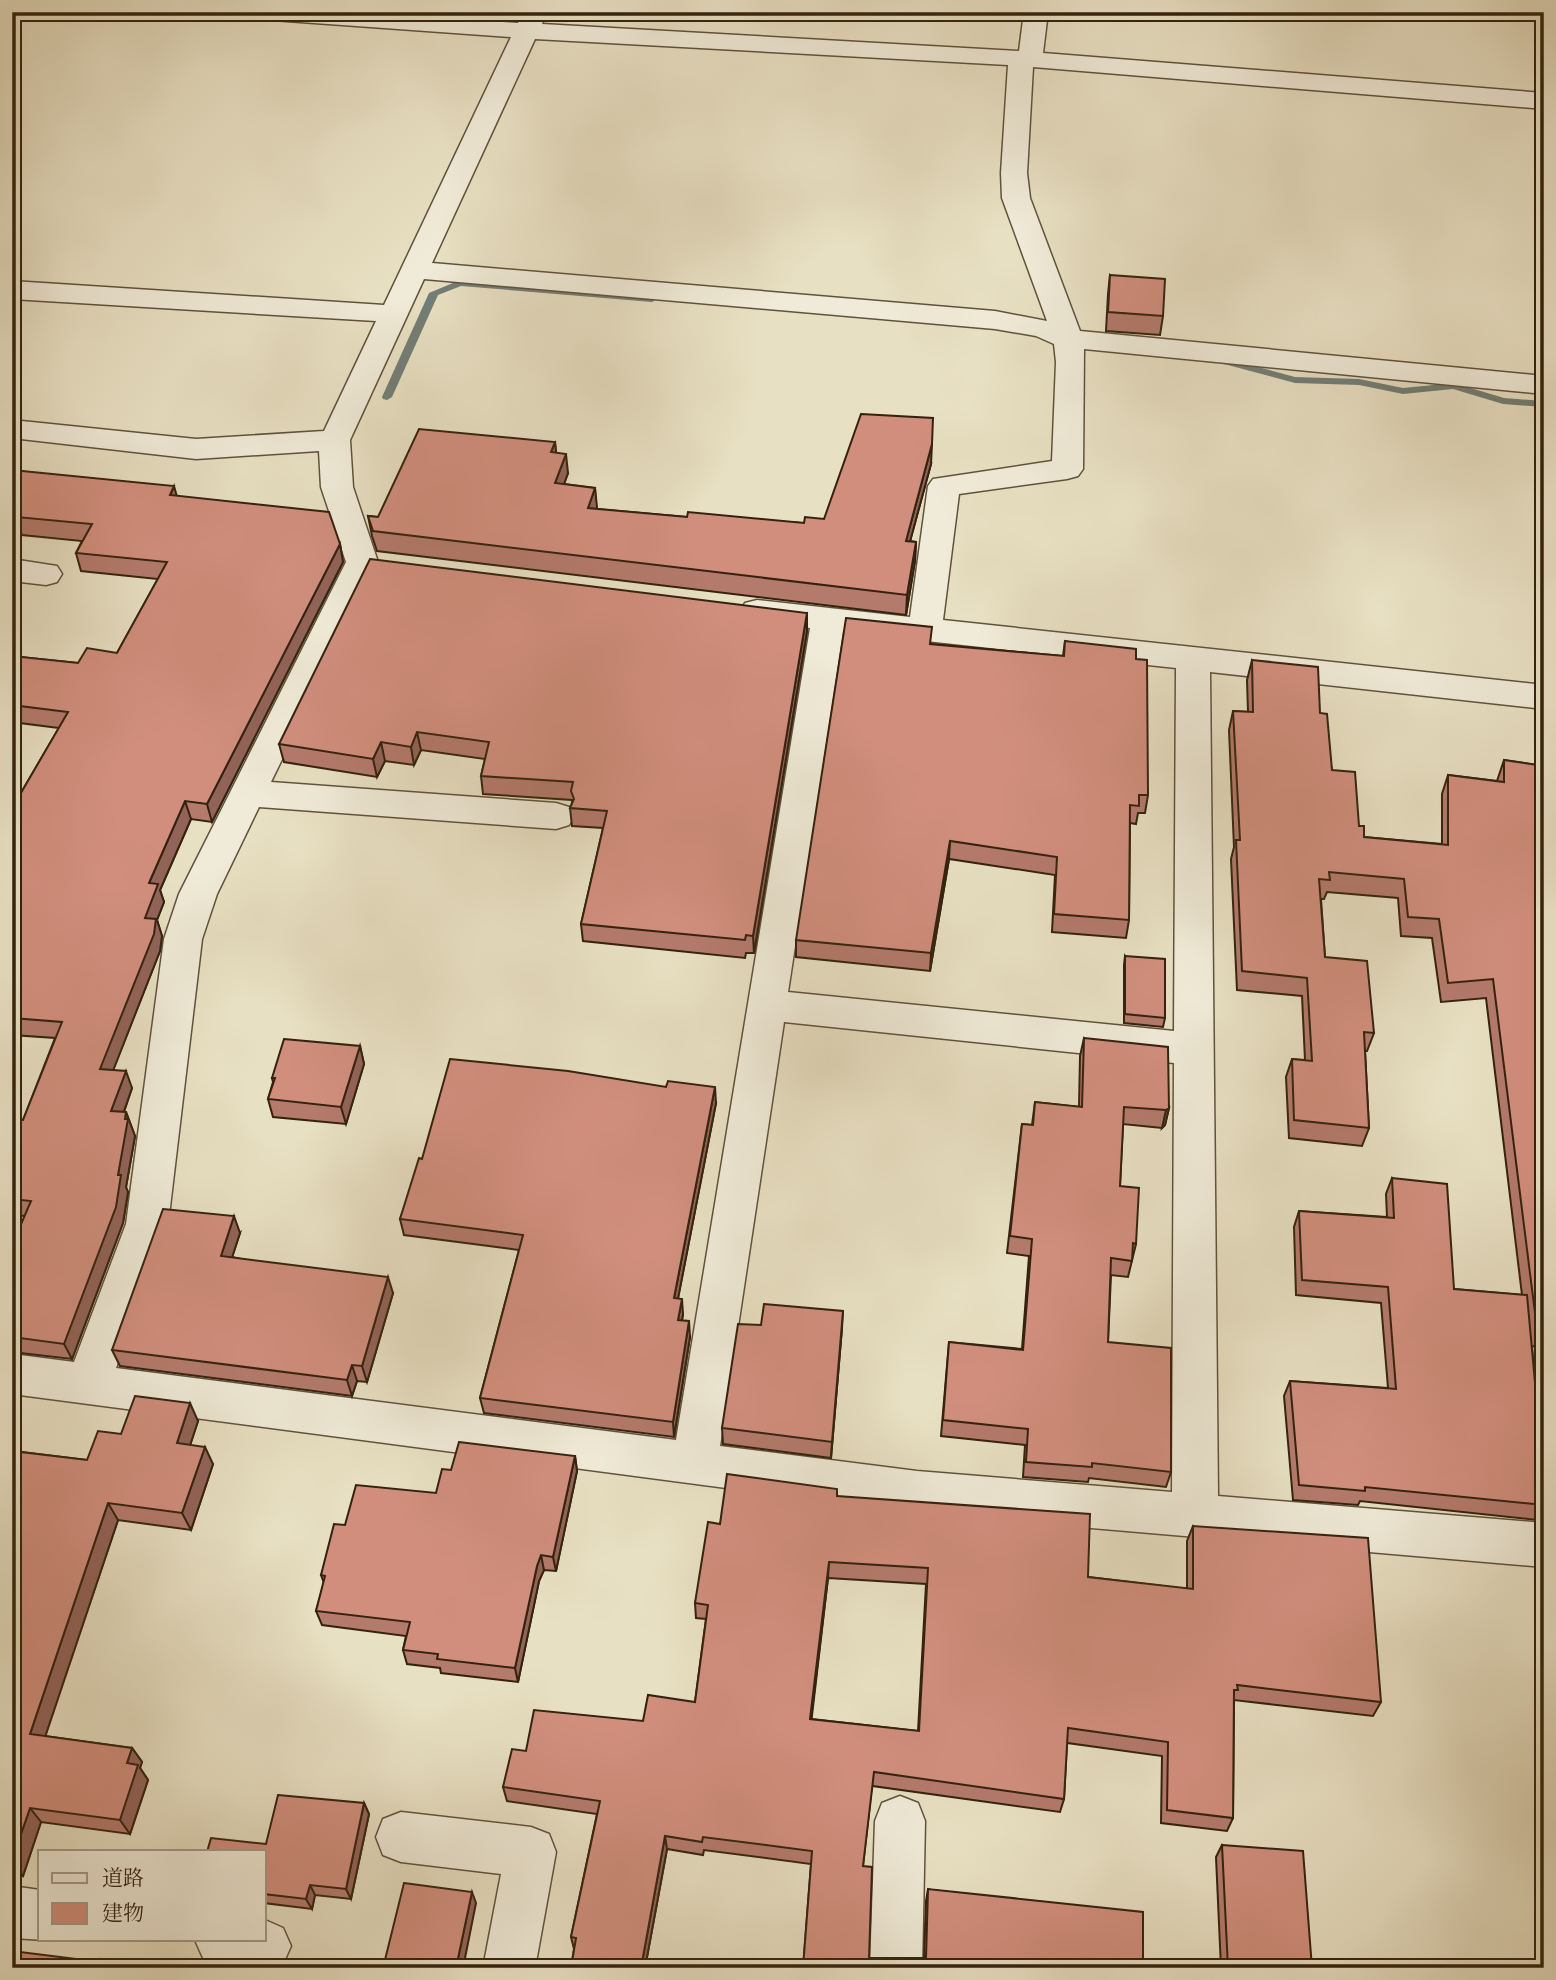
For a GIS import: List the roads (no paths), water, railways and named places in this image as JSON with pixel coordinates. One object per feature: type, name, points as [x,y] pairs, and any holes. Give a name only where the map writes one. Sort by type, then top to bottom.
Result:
[{"type":"street","points":[[258,12],[531,22],[1544,101]]},
{"type":"street","points":[[925,628],[944,486],[1067,469],[1071,362],[1068,339],[1016,198],[1014,173],[1026,59],[1036,12]]},
{"type":"street","points":[[88,1384],[137,1257],[146,1224],[183,939],[198,894],[248,793],[376,564],[334,484],[335,440],[531,22]]},
{"type":"street","points":[[416,270],[995,320],[1044,329],[1068,339],[1544,385]]},
{"type":"street","points":[[12,290],[396,314]]},
{"type":"street","points":[[12,429],[196,449],[335,440]]},
{"type":"street","points":[[12,570],[46,574]]},
{"type":"street","points":[[732,608],[1544,697]]},
{"type":"street","points":[[694,1465],[828,620]]},
{"type":"street","points":[[1193,658],[1195,1516]]},
{"type":"street","points":[[248,793],[556,816]]},
{"type":"street","points":[[766,1005],[1194,1049]]},
{"type":"street","points":[[16,1383],[88,1384],[917,1492],[1544,1545]]},
{"type":"street","points":[[896,1968],[900,1821]]},
{"type":"street","points":[[401,1837],[531,1852],[509,1968]]},
{"type":"street","points":[[12,1912],[38,1916]]},
{"type":"waterway","points":[[387,397],[434,293],[460,283],[652,299]]},
{"type":"waterway","points":[[1228,362],[1295,380],[1359,382],[1403,391],[1454,386],[1503,401],[1544,404]]}]
